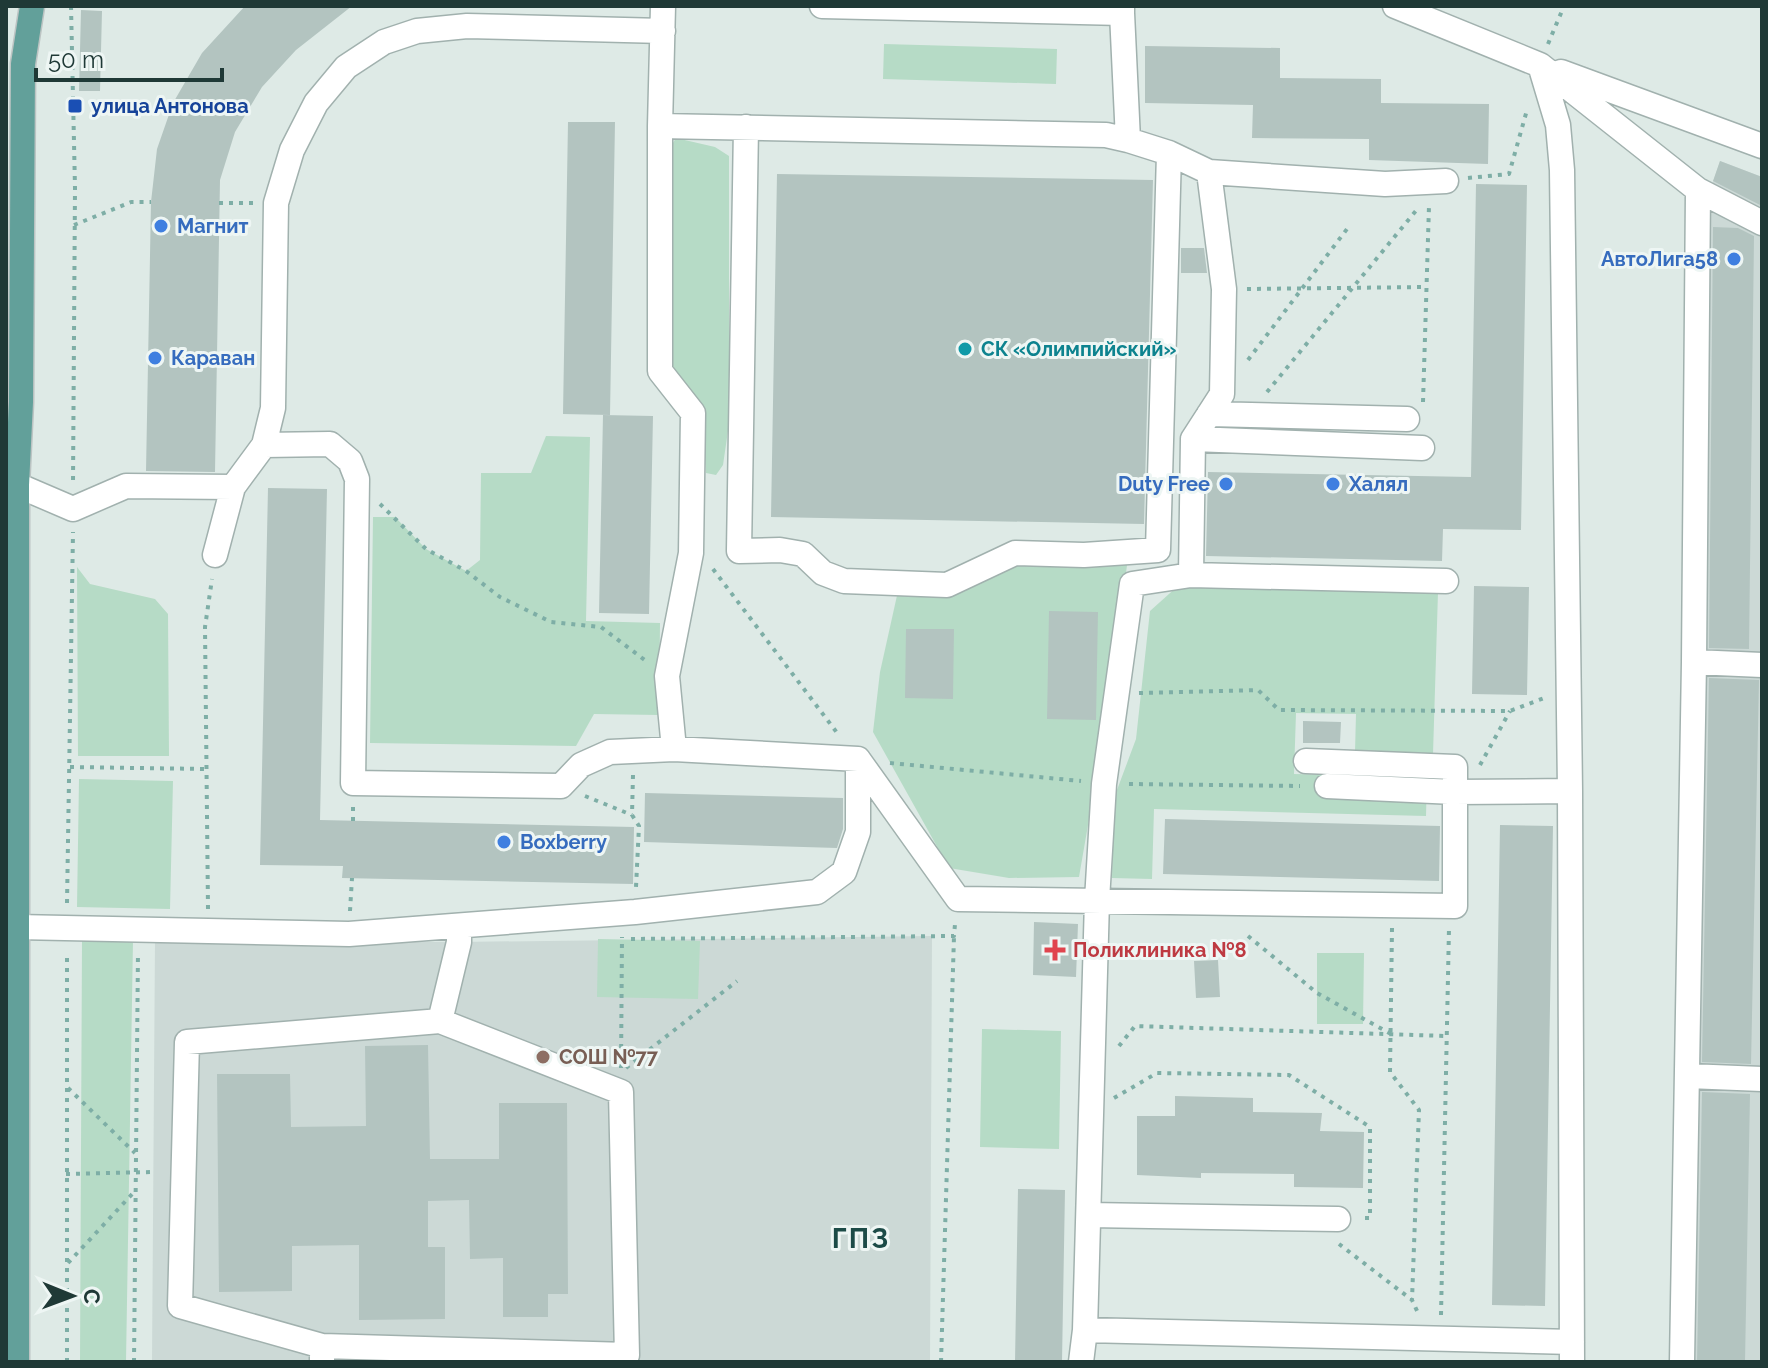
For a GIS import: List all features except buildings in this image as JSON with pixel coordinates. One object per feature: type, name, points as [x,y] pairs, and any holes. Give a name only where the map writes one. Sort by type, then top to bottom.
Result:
[{"type":"main road","points":[[17,1362],[11,991],[17,927],[11,764],[17,485],[14,401],[23,64],[19,6]]},
{"type":"main road","points":[[23,64],[32,6]]},
{"type":"street","points":[[663,6],[660,371],[693,413],[691,553],[667,676],[674,749]]},
{"type":"street","points":[[822,6],[1122,9],[1128,140]]},
{"type":"street","points":[[1395,6],[1540,65],[1762,146]]},
{"type":"street","points":[[215,555],[233,487],[264,445],[273,408],[276,203],[292,150],[316,103],[346,67],[384,42],[467,16],[663,31]]},
{"type":"street","points":[[1540,65],[1698,190],[1762,223]]},
{"type":"street","points":[[1085,1330],[1435,1339],[1572,1352],[1570,791],[1562,170],[1558,125],[1540,65]]},
{"type":"street","points":[[660,126],[1106,135],[1169,153],[1209,172],[1385,184],[1446,181]]},
{"type":"street","points":[[746,127],[739,551],[780,550],[803,554],[823,573],[844,581],[947,585],[1015,553],[1084,555],[1158,550],[1169,153]]},
{"type":"street","points":[[1191,575],[1193,439],[1216,404],[1224,289],[1209,172]]},
{"type":"street","points":[[1682,1362],[1694,662],[1698,190]]},
{"type":"street","points":[[1216,404],[1248,414],[1415,412]]},
{"type":"street","points":[[1193,439],[1422,448]]},
{"type":"street","points":[[264,445],[330,444],[350,461],[357,479],[353,783],[561,786],[581,765],[610,752],[674,749],[858,759]]},
{"type":"street","points":[[17,485],[73,509],[126,486],[233,487]]},
{"type":"street","points":[[1081,1362],[1085,1330],[1097,900],[1104,784],[1132,584],[1191,575],[1446,581]]},
{"type":"street","points":[[1694,662],[1762,665]]},
{"type":"street","points":[[858,759],[958,899],[1455,906],[1460,792],[1455,767],[1306,761]]},
{"type":"street","points":[[17,927],[349,934],[635,912],[817,892],[844,872],[858,832],[858,759]]},
{"type":"street","points":[[1327,786],[1460,792],[1570,791]]},
{"type":"street","points":[[440,1021],[459,942],[459,926]]},
{"type":"street","points":[[440,1021],[621,1092],[627,1355],[322,1354],[180,1306],[187,1042],[440,1021]]},
{"type":"street","points":[[1688,1076],[1762,1079]]},
{"type":"street","points":[[1089,1215],[1338,1219]]},
{"type":"path","points":[[67,1362],[67,930],[74,226],[71,6]]},
{"type":"path","points":[[1540,65],[1564,6]]},
{"type":"path","points":[[1446,181],[1509,174],[1528,106]]},
{"type":"path","points":[[1248,414],[1430,194],[1427,287],[1415,412]]},
{"type":"path","points":[[74,226],[131,202],[151,202]]},
{"type":"path","points":[[219,203],[276,203]]},
{"type":"path","points":[[1216,404],[1347,229]]},
{"type":"path","points":[[1224,289],[1427,287]]},
{"type":"path","points":[[357,479],[426,549],[466,571],[500,597],[551,622],[601,627],[667,676]]},
{"type":"path","points":[[209,932],[205,627],[215,555]]},
{"type":"path","points":[[710,565],[858,759]]},
{"type":"path","points":[[1117,694],[1258,690],[1279,710],[1510,711],[1569,689]]},
{"type":"path","points":[[1460,792],[1510,711]]},
{"type":"path","points":[[634,752],[632,815],[639,826],[635,912],[620,939],[621,1072],[737,981]]},
{"type":"path","points":[[70,767],[206,769]]},
{"type":"path","points":[[561,786],[632,815]]},
{"type":"path","points":[[349,934],[352,878]]},
{"type":"path","points":[[941,1362],[954,936],[958,899]]},
{"type":"path","points":[[1392,905],[1390,1072],[1419,1110],[1412,1300]]},
{"type":"path","points":[[1435,1339],[1449,905]]},
{"type":"path","points":[[134,1362],[138,931]]},
{"type":"path","points":[[620,939],[954,936]]},
{"type":"path","points":[[1248,936],[1317,993],[1391,1034]]},
{"type":"path","points":[[1118,1047],[1135,1026],[1446,1036]]},
{"type":"path","points":[[1092,1111],[1157,1073],[1289,1075],[1370,1127],[1370,1218],[1338,1219]]},
{"type":"path","points":[[68,1088],[136,1154]]},
{"type":"path","points":[[66,1174],[153,1172]]},
{"type":"path","points":[[67,1265],[135,1191]]},
{"type":"path","points":[[1305,1219],[1412,1300],[1435,1339]]},
{"type":"shaded area","points":[[1720,161],[1762,177],[1762,1362],[1673,1362],[1687,184],[1710,191]]},
{"type":"shaded area","name":"СОШ №77","points":[[932,936],[930,1362],[152,1362],[155,941],[459,942]]},
{"type":"green space","points":[[884,44],[1057,49],[1056,84],[883,79]]},
{"type":"green space","points":[[676,138],[715,147],[729,156],[729,424],[723,465],[716,475],[706,473],[702,410],[673,372],[665,350],[671,146]]},
{"type":"green space","points":[[546,436],[590,437],[586,621],[660,623],[659,715],[594,714],[576,746],[370,743],[373,517],[395,517],[426,549],[466,571],[480,560],[481,473],[531,473]]},
{"type":"green space","points":[[1128,558],[1105,727],[1079,877],[1009,878],[949,868],[873,732],[880,672],[898,591],[1017,559]]},
{"type":"green space","points":[[77,567],[90,584],[155,599],[168,614],[169,756],[78,756]]},
{"type":"green space","points":[[1179,585],[1438,592],[1433,754],[1355,752],[1356,714],[1296,713],[1294,774],[1427,777],[1426,816],[1154,809],[1152,879],[1112,878],[1114,798],[1136,739],[1150,611]]},
{"type":"green space","points":[[79,779],[173,781],[170,909],[77,907]]},
{"type":"green space","points":[[598,939],[700,941],[698,999],[597,997]]},
{"type":"green space","points":[[82,940],[133,940],[126,1362],[80,1362]]},
{"type":"green space","points":[[1317,953],[1364,953],[1363,1024],[1317,1024]]},
{"type":"green space","points":[[982,1029],[1061,1031],[1059,1149],[980,1147]]},
{"type":"place","name":"улица Антонова","points":[[75,106]]},
{"type":"place","name":"Магнит","points":[[161,226]]},
{"type":"place","name":"АвтоЛига58","points":[[1734,259]]},
{"type":"place","name":"СК «Олимпийский»","points":[[965,349]]},
{"type":"place","name":"Караван","points":[[155,358]]},
{"type":"place","name":"Duty Free","points":[[1226,484]]},
{"type":"place","name":"Халял","points":[[1333,484]]},
{"type":"place","name":"Boxberry","points":[[504,842]]},
{"type":"place","name":"Поликлиника №8","points":[[1055,950]]},
{"type":"place","name":"СОШ №77","points":[[543,1057]]},
{"type":"district","name":"ГПЗ","points":[[861,1238]]}]
